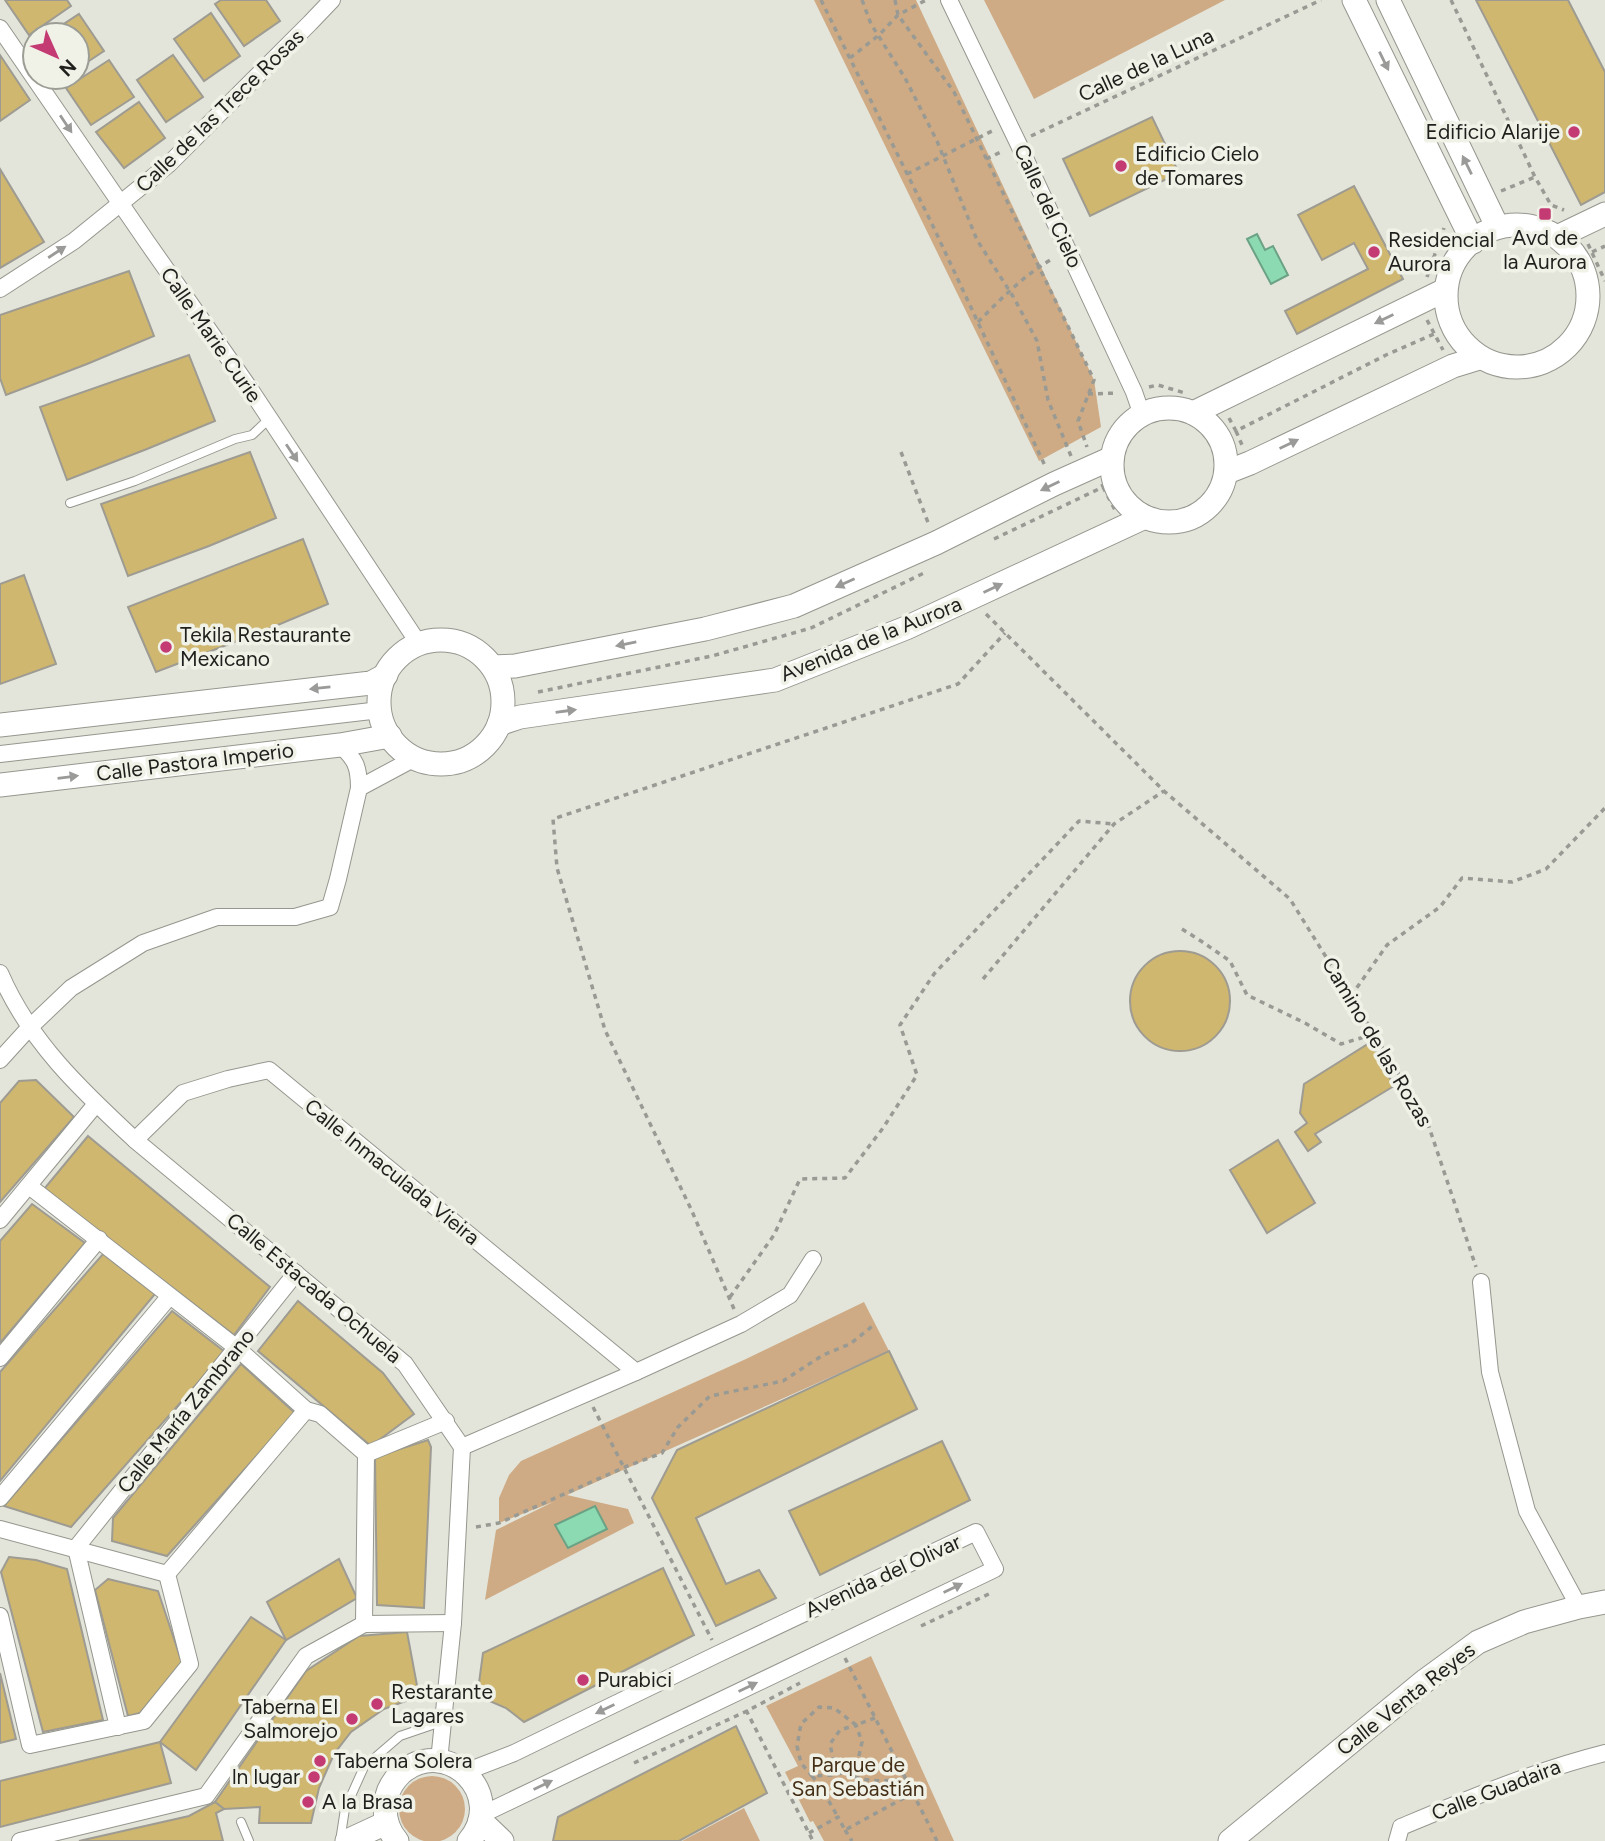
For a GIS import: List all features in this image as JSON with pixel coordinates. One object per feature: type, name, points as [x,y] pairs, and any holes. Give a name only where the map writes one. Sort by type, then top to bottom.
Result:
[{"type":"street","name":"Calle de las Trece Rosas","points":[[0,289],[74,241],[169,164],[332,0]]},
{"type":"street","name":"Calle del Cielo","points":[[949,0],[1009,123],[1134,392],[1142,415]]},
{"type":"street","points":[[1354,0],[1473,242]]},
{"type":"street","points":[[1388,0],[1497,226]]},
{"type":"street","name":"Calle Marie Curie","points":[[0,27],[270,419],[419,644]]},
{"type":"street","points":[[1558,237],[1605,214]]},
{"type":"street","points":[[1497,226],[1535,227],[1558,237],[1575,255],[1597,299],[1581,327],[1567,348],[1546,362],[1522,368],[1499,366],[1479,358],[1448,316],[1446,290],[1452,265],[1467,246],[1497,226]]},
{"type":"street","points":[[1193,412],[1446,290]]},
{"type":"street","points":[[1227,472],[1453,366],[1479,358]]},
{"type":"street","points":[[1171,408],[1193,412],[1201,416],[1217,433],[1227,472],[1218,496],[1199,514],[1187,520],[1167,523],[1145,517],[1125,502],[1115,484],[1112,458],[1117,441],[1142,415],[1154,410],[1171,408]]},
{"type":"street","points":[[493,667],[515,666],[705,629],[794,606],[936,543],[1112,458]]},
{"type":"street","name":"Avenida de la Aurora","points":[[499,724],[520,717],[775,680],[906,628],[1145,517]]},
{"type":"street","points":[[439,640],[460,642],[478,652],[493,667],[503,695],[503,709],[499,724],[489,742],[473,755],[455,762],[434,764],[415,758],[397,745],[390,736],[383,724],[380,692],[394,662],[406,650],[439,640]]},
{"type":"street","points":[[0,725],[371,683],[386,675]]},
{"type":"street","points":[[0,754],[380,710]]},
{"type":"street","name":"Calle Pastora Imperio","points":[[0,785],[340,745],[390,736]]},
{"type":"street","points":[[0,1060],[71,988],[143,943],[217,917],[295,917],[330,907],[359,788],[359,776],[353,757],[340,745]]},
{"type":"street","points":[[359,788],[415,758]]},
{"type":"street","name":"Calle Estacada Ochuela","points":[[0,973],[10,998],[29,1028],[96,1104],[135,1140],[405,1364],[463,1447]]},
{"type":"street","name":"Calle Inmaculada Vieira","points":[[135,1140],[183,1093],[269,1070],[636,1372]]},
{"type":"street","points":[[0,1220],[96,1104]]},
{"type":"street","points":[[29,1186],[237,1348],[306,1410],[320,1414],[366,1454],[365,1624]]},
{"type":"street","points":[[0,1358],[99,1239]]},
{"type":"street","points":[[439,1761],[453,1623],[463,1447],[741,1324],[790,1295],[813,1259]]},
{"type":"street","name":"Calle María Zambrano","points":[[76,1548],[296,1273]]},
{"type":"street","points":[[1481,1282],[1490,1372],[1527,1511],[1579,1607]]},
{"type":"street","points":[[0,1498],[169,1297]]},
{"type":"street","points":[[167,1574],[306,1410]]},
{"type":"street","points":[[366,1454],[446,1421]]},
{"type":"street","points":[[0,1530],[167,1574]]},
{"type":"street","name":"Avenida del Olivar","points":[[465,1772],[514,1753],[976,1532],[995,1569],[481,1818]]},
{"type":"street","points":[[76,1548],[118,1727]]},
{"type":"street","points":[[0,1616],[30,1745],[144,1721],[190,1664],[167,1574]]},
{"type":"street","name":"Calle Venta Reyes","points":[[1230,1841],[1426,1680],[1478,1642],[1524,1622],[1605,1602]]},
{"type":"street","points":[[20,1841],[205,1796],[306,1656],[365,1624],[453,1623]]},
{"type":"street","name":"Calle Guadaira","points":[[1397,1841],[1401,1828],[1480,1793],[1562,1764],[1605,1753]]},
{"type":"street","points":[[347,1841],[392,1832],[385,1807],[388,1791],[396,1778],[408,1767],[423,1761],[439,1761],[465,1772],[475,1784],[481,1799],[481,1818],[469,1841]]},
{"type":"street","points":[[481,1818],[502,1841]]},
{"type":"lane","points":[[70,503],[135,481],[235,439],[252,435],[270,419]]},
{"type":"lane","points":[[340,1841],[345,1809],[364,1767],[400,1736],[444,1721]]},
{"type":"lane","points":[[241,1822],[248,1841]]},
{"type":"path","points":[[821,0],[1054,484]]},
{"type":"path","points":[[862,0],[871,24],[905,78],[943,157],[977,240],[1037,341],[1048,400],[1078,473]]},
{"type":"path","points":[[894,0],[898,15],[954,92],[1094,380],[1078,421],[1088,450]]},
{"type":"path","points":[[850,59],[879,36],[898,15],[926,0]]},
{"type":"path","name":"Calle de la Luna","points":[[986,159],[1321,0]]},
{"type":"path","points":[[1451,0],[1535,177],[1483,198]]},
{"type":"path","points":[[907,174],[1009,123]]},
{"type":"path","points":[[1453,366],[1418,303],[1448,218],[1458,211]]},
{"type":"path","points":[[1592,252],[1605,246]]},
{"type":"path","points":[[978,322],[1009,290],[1038,267],[1068,250]]},
{"type":"path","points":[[901,452],[936,543]]},
{"type":"path","name":"Camino de las Rozas","points":[[970,598],[1164,791],[1290,899],[1426,1118],[1481,1282]]},
{"type":"path","points":[[741,1324],[691,1209],[606,1030],[557,868],[553,819],[958,684],[1005,633]]},
{"type":"path","points":[[983,979],[1114,824],[1164,791]]},
{"type":"path","points":[[1350,996],[1387,945],[1440,907],[1462,878],[1512,882],[1546,869],[1605,808]]},
{"type":"path","points":[[729,1298],[774,1235],[800,1179],[845,1178],[918,1075],[900,1025],[934,974],[1079,821],[1114,824]]},
{"type":"path","points":[[1182,929],[1230,961],[1247,995],[1341,1044],[1374,1034]]},
{"type":"path","points":[[458,1530],[499,1523],[662,1453],[678,1427],[710,1396],[783,1381],[823,1355],[850,1344],[875,1324]]},
{"type":"path","points":[[586,1393],[718,1654]]},
{"type":"path","points":[[919,1626],[993,1592]]},
{"type":"path","points":[[840,1643],[845,1661],[937,1841]]},
{"type":"path","points":[[625,1767],[808,1679]]},
{"type":"path","points":[[735,1693],[747,1710],[813,1841]]},
{"type":"path","points":[[812,1776],[846,1772],[858,1760],[862,1742],[856,1725],[834,1708],[819,1707],[801,1724],[797,1746],[801,1763],[812,1776],[819,1784],[852,1841]]},
{"type":"path","points":[[875,1718],[840,1730],[830,1744],[834,1759],[846,1772],[861,1778],[885,1781],[906,1779]]},
{"type":"path","points":[[845,1830],[913,1793]]},
{"type":"path","points":[[809,1833],[838,1817]]},
{"type":"green space","points":[[814,0],[916,0],[1094,380],[1101,427],[1039,461]]},
{"type":"green space","points":[[984,0],[1225,0],[1034,99]]},
{"type":"green space","points":[[864,1302],[889,1351],[567,1495],[628,1509],[634,1523],[485,1600],[496,1530],[553,1502],[499,1523],[499,1498],[509,1475],[521,1461]]},
{"type":"green space","name":"Parque de San Sebastián","points":[[871,1656],[954,1841],[824,1841],[813,1821],[810,1822],[785,1772],[798,1766],[766,1706]]},
{"type":"green space","points":[[432,1776],[445,1779],[455,1786],[462,1796],[465,1809],[462,1822],[455,1832],[445,1839],[432,1842],[419,1839],[409,1832],[402,1822],[399,1809],[402,1796],[409,1786],[419,1779]]},
{"type":"green space","points":[[744,1808],[760,1841],[682,1841]]},
{"type":"shaded area","points":[[1257,234],[1265,250],[1273,246],[1288,275],[1271,284],[1247,239]]},
{"type":"shaded area","points":[[595,1506],[607,1529],[568,1548],[555,1525]]},
{"type":"building","points":[[5,0],[67,0],[71,6],[49,21],[21,21],[21,23]]},
{"type":"building","points":[[221,0],[266,0],[280,21],[244,46],[215,4]]},
{"type":"building","name":"Edificio Alarije","points":[[1476,0],[1568,0],[1605,72],[1605,192],[1581,205]]},
{"type":"building","points":[[211,13],[240,56],[204,81],[174,39]]},
{"type":"building","points":[[79,14],[84,21],[68,21]]},
{"type":"building","points":[[91,32],[104,51],[91,60]]},
{"type":"building","points":[[0,55],[21,86],[21,91],[24,91],[30,100],[0,121]]},
{"type":"building","points":[[173,55],[203,97],[166,122],[137,80]]},
{"type":"building","points":[[109,60],[134,97],[91,125],[68,91],[91,91],[91,72]]},
{"type":"building","points":[[139,102],[165,138],[124,168],[96,132]]},
{"type":"building","name":"Edificio Cielo de Tomares","points":[[1152,117],[1179,173],[1090,216],[1063,159]]},
{"type":"building","points":[[0,169],[44,242],[0,268]]},
{"type":"building","name":"Residencial Aurora","points":[[1354,186],[1403,279],[1297,334],[1285,311],[1368,269],[1354,243],[1322,260],[1298,215]]},
{"type":"building","points":[[129,271],[154,336],[6,395],[0,378],[0,315]]},
{"type":"building","points":[[189,355],[215,421],[67,480],[40,407]]},
{"type":"building","points":[[250,452],[276,518],[128,576],[101,504]]},
{"type":"building","points":[[303,539],[328,604],[156,672],[128,607]]},
{"type":"building","points":[[24,575],[56,664],[0,684],[0,584]]},
{"type":"building","points":[[1180,951],[1199,955],[1215,966],[1226,982],[1230,1001],[1226,1020],[1215,1036],[1199,1047],[1180,1051],[1161,1047],[1145,1036],[1134,1020],[1130,1001],[1134,982],[1145,966],[1161,955]]},
{"type":"building","points":[[1371,1042],[1394,1086],[1315,1134],[1321,1142],[1308,1151],[1295,1132],[1307,1123],[1300,1113],[1304,1084]]},
{"type":"building","points":[[36,1080],[74,1117],[0,1202],[0,1103],[19,1081]]},
{"type":"building","points":[[88,1136],[270,1287],[234,1335],[44,1189]]},
{"type":"building","points":[[1278,1140],[1315,1203],[1267,1233],[1230,1170]]},
{"type":"building","points":[[32,1204],[85,1243],[0,1343],[0,1241]]},
{"type":"building","points":[[103,1254],[155,1294],[0,1481],[0,1372]]},
{"type":"building","points":[[298,1301],[383,1373],[414,1414],[371,1446],[258,1351]]},
{"type":"building","points":[[172,1311],[225,1352],[71,1527],[4,1506]]},
{"type":"building","points":[[889,1351],[917,1409],[696,1518],[726,1584],[759,1570],[776,1598],[716,1626],[652,1498],[677,1450]]},
{"type":"building","points":[[241,1364],[295,1413],[167,1556],[112,1541],[113,1518]]},
{"type":"building","points":[[428,1440],[431,1447],[424,1608],[377,1605],[375,1457]]},
{"type":"building","points":[[942,1441],[970,1500],[820,1575],[789,1511]]},
{"type":"building","points":[[9,1557],[36,1560],[67,1569],[103,1720],[43,1732],[1,1572]]},
{"type":"building","points":[[339,1559],[357,1598],[286,1640],[267,1602]]},
{"type":"building","points":[[663,1568],[694,1635],[524,1722],[506,1708],[477,1698],[483,1653]]},
{"type":"building","points":[[108,1579],[158,1591],[182,1663],[140,1713],[128,1716],[95,1590]]},
{"type":"building","points":[[251,1617],[286,1640],[196,1770],[160,1742]]},
{"type":"building","points":[[407,1632],[419,1696],[384,1709],[351,1732],[334,1754],[319,1788],[311,1823],[259,1823],[260,1807],[224,1809],[215,1802],[306,1671],[359,1636]]},
{"type":"building","points":[[0,1673],[16,1739],[0,1743]]},
{"type":"building","points":[[736,1726],[767,1793],[679,1841],[553,1841],[558,1817]]},
{"type":"building","points":[[160,1742],[171,1783],[0,1827],[0,1781]]},
{"type":"building","points":[[215,1802],[224,1809],[216,1813],[223,1841],[79,1841],[189,1816]]},
{"type":"place","name":"Edificio Alarije","points":[[1574,132]]},
{"type":"place","name":"Edificio Cielo de Tomares","points":[[1121,166]]},
{"type":"place","name":"Avd de la Aurora","points":[[1545,214]]},
{"type":"place","name":"Residencial Aurora","points":[[1374,252]]},
{"type":"place","name":"Tekila Restaurante Mexicano","points":[[166,647]]},
{"type":"place","name":"Purabici","points":[[583,1680]]},
{"type":"place","name":"Restarante Lagares","points":[[377,1704]]},
{"type":"place","name":"Taberna El Salmorejo","points":[[352,1719]]},
{"type":"place","name":"Taberna Solera","points":[[320,1761]]},
{"type":"place","name":"ln lugar","points":[[314,1777]]},
{"type":"place","name":"A la Brasa","points":[[308,1802]]}]
